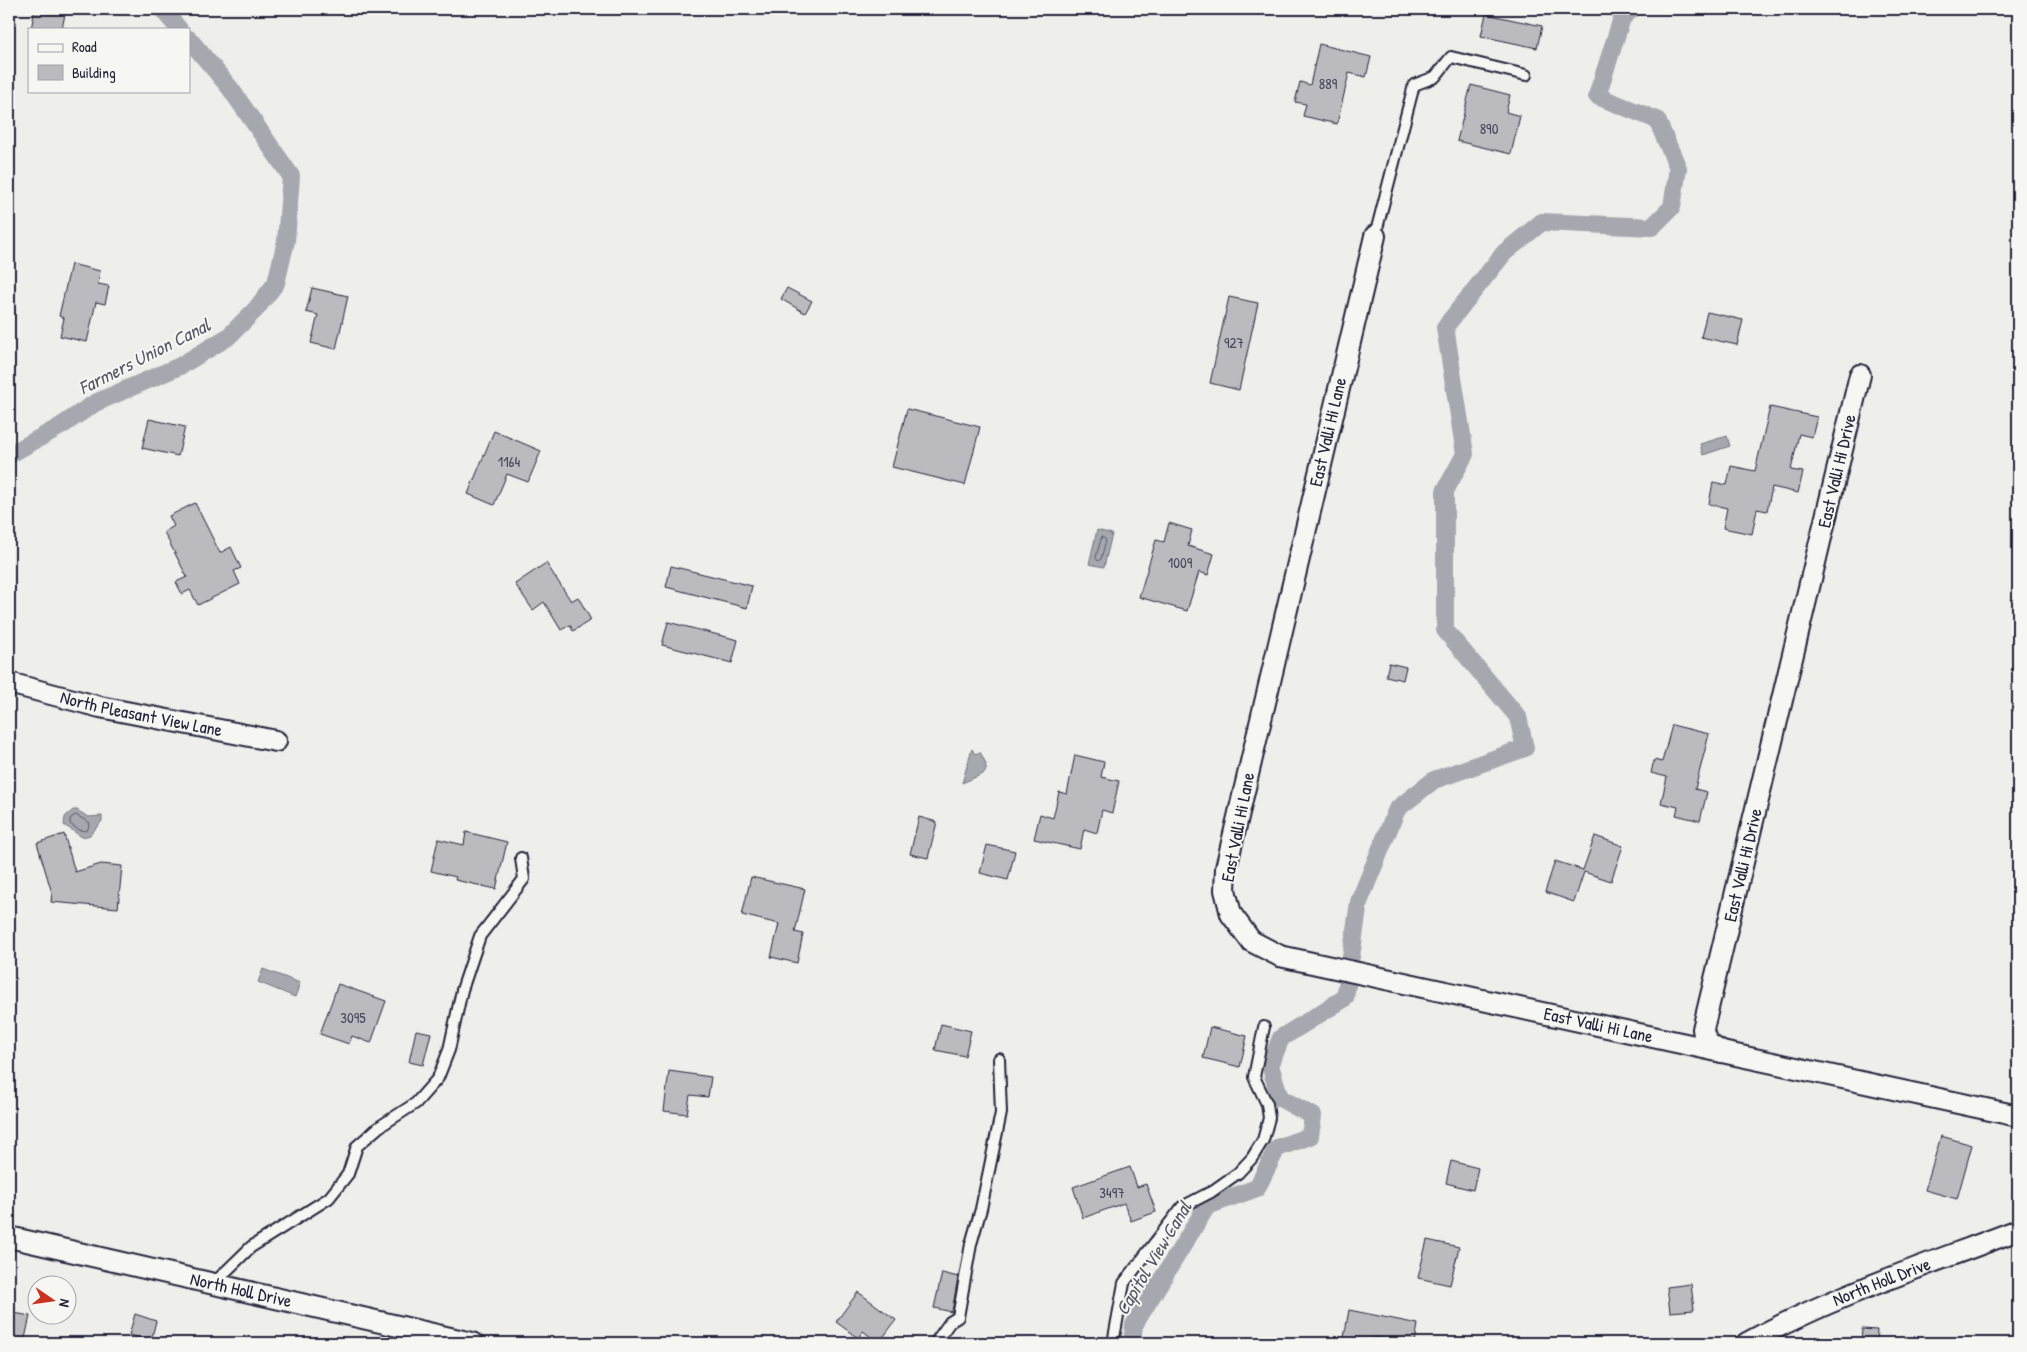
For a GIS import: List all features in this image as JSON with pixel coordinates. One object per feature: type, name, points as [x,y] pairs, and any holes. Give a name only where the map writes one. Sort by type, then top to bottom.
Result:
[{"type":"street","name":"East Valli Hi Lane","points":[[1375,236],[1226,868],[1225,890],[1231,914],[1251,941],[1280,956],[1722,1052]]},
{"type":"street","name":"East Valli Hi Drive","points":[[1860,375],[1703,1029],[1704,1036],[1709,1045],[1722,1052],[2018,1116]]},
{"type":"street","name":"North Pleasant View Lane","points":[[9,683],[100,706],[276,741]]},
{"type":"street","name":"North Holl Drive","points":[[1747,1343],[1775,1328],[1877,1284],[2018,1230]]},
{"type":"street","name":"North Holl Drive","points":[[9,1237],[472,1343]]},
{"type":"lane","points":[[1375,236],[1414,85],[1435,77],[1451,57],[1526,75]]},
{"type":"lane","points":[[213,1284],[251,1247],[329,1198],[348,1174],[357,1146],[379,1127],[416,1103],[438,1078],[450,1050],[462,990],[480,936],[524,879],[521,858]]},
{"type":"lane","points":[[1113,1343],[1124,1283],[1182,1207],[1211,1192],[1238,1173],[1252,1158],[1263,1140],[1269,1118],[1267,1104],[1254,1077],[1264,1027]]},
{"type":"lane","points":[[935,1343],[950,1322],[958,1317],[971,1244],[981,1209],[1001,1112],[999,1059]]},
{"type":"water","points":[[1727,436],[1730,446],[1703,455],[1700,444]]},
{"type":"water","points":[[1097,530],[1112,534],[1104,567],[1089,564]]},
{"type":"water","points":[[972,749],[975,754],[980,752],[987,768],[983,774],[962,783]]},
{"type":"water","points":[[73,810],[77,810],[88,817],[102,816],[102,821],[90,835],[82,837],[64,825],[65,817]]},
{"type":"water","points":[[263,969],[300,983],[295,997],[258,982]]},
{"type":"building","points":[[35,9],[66,9],[62,28],[31,28]]},
{"type":"building","points":[[1486,14],[1542,26],[1537,48],[1481,36]]},
{"type":"building","points":[[1319,44],[1371,57],[1366,77],[1349,73],[1337,124],[1303,116],[1306,104],[1295,102],[1300,82],[1310,85]]},
{"type":"building","points":[[1471,85],[1510,95],[1506,112],[1520,116],[1511,154],[1457,141]]},
{"type":"building","points":[[71,264],[100,271],[98,284],[109,286],[105,304],[96,302],[87,342],[60,336],[64,318],[59,316]]},
{"type":"building","points":[[312,288],[348,296],[336,349],[311,343],[318,315],[306,312]]},
{"type":"building","points":[[787,288],[812,301],[805,313],[781,299]]},
{"type":"building","points":[[1229,297],[1258,303],[1239,390],[1210,383]]},
{"type":"building","points":[[1707,312],[1743,320],[1737,345],[1701,337]]},
{"type":"building","points":[[1770,407],[1817,417],[1812,437],[1799,434],[1791,470],[1803,472],[1798,493],[1772,487],[1767,511],[1757,509],[1752,534],[1723,528],[1727,508],[1709,504],[1713,482],[1727,485],[1731,466],[1755,471]]},
{"type":"building","points":[[907,409],[980,427],[965,485],[892,467]]},
{"type":"building","points":[[149,419],[185,427],[178,456],[142,448]]},
{"type":"building","points":[[494,431],[541,451],[528,482],[507,474],[494,505],[468,494]]},
{"type":"building","points":[[195,503],[220,553],[231,547],[241,568],[234,571],[240,584],[198,605],[190,590],[182,594],[176,582],[187,577],[164,532],[174,526],[169,516]]},
{"type":"building","points":[[1169,523],[1192,530],[1188,546],[1214,554],[1208,575],[1199,572],[1187,611],[1139,597],[1156,540],[1164,542]]},
{"type":"building","points":[[546,563],[571,601],[578,597],[591,620],[573,631],[570,625],[561,630],[544,602],[533,610],[515,584]]},
{"type":"building","points":[[671,566],[752,586],[747,608],[666,587]]},
{"type":"building","points":[[668,622],[738,640],[732,663],[662,645]]},
{"type":"building","points":[[1389,663],[1406,667],[1403,680],[1386,676]]},
{"type":"building","points":[[1672,725],[1709,734],[1695,789],[1707,792],[1700,821],[1676,815],[1678,807],[1661,803],[1667,777],[1651,773],[1654,760],[1662,762]]},
{"type":"building","points":[[1075,755],[1104,762],[1101,777],[1119,781],[1112,813],[1102,810],[1097,833],[1084,829],[1080,849],[1034,839],[1040,814],[1053,818],[1059,792],[1067,794]]},
{"type":"building","points":[[919,817],[937,822],[928,858],[910,854]]},
{"type":"building","points":[[466,832],[507,842],[496,889],[455,880],[456,877],[431,871],[438,839],[464,845]]},
{"type":"building","points":[[64,834],[75,872],[101,864],[122,866],[118,908],[51,902],[52,893],[37,843]]},
{"type":"building","points":[[1595,836],[1623,846],[1611,881],[1584,872],[1574,902],[1545,892],[1555,861],[1583,870]]},
{"type":"building","points":[[987,845],[1015,851],[1008,880],[980,873]]},
{"type":"building","points":[[751,877],[805,889],[795,932],[803,934],[797,963],[771,957],[779,924],[742,915]]},
{"type":"building","points":[[338,984],[386,1001],[371,1043],[352,1036],[349,1044],[320,1034]]},
{"type":"building","points":[[941,1024],[971,1031],[965,1056],[935,1050]]},
{"type":"building","points":[[1210,1027],[1247,1036],[1240,1067],[1203,1058]]},
{"type":"building","points":[[416,1030],[431,1033],[423,1065],[409,1062]]},
{"type":"building","points":[[669,1071],[711,1077],[708,1097],[690,1095],[687,1114],[664,1111]]},
{"type":"building","points":[[1941,1136],[1972,1145],[1957,1199],[1925,1190]]},
{"type":"building","points":[[1451,1161],[1478,1168],[1473,1190],[1446,1183]]},
{"type":"building","points":[[1130,1167],[1137,1187],[1146,1184],[1156,1212],[1131,1221],[1124,1203],[1083,1218],[1073,1187]]},
{"type":"building","points":[[1427,1240],[1459,1247],[1450,1285],[1418,1278]]},
{"type":"building","points":[[942,1273],[958,1277],[952,1312],[934,1308]]},
{"type":"building","points":[[1691,1284],[1694,1310],[1670,1312],[1667,1287]]},
{"type":"building","points":[[858,1292],[896,1320],[879,1343],[863,1331],[858,1338],[836,1322]]},
{"type":"building","points":[[1349,1310],[1418,1324],[1415,1343],[1374,1337],[1372,1343],[1343,1343]]},
{"type":"building","points":[[9,1312],[28,1316],[24,1343],[9,1343]]},
{"type":"building","points":[[135,1314],[156,1321],[151,1341],[129,1335]]},
{"type":"building","points":[[1862,1329],[1877,1330],[1876,1343],[1861,1343]]},
{"type":"waterway","name":"Farmers Union Canal","points":[[162,9],[178,28]]},
{"type":"waterway","name":"Capitol View Canal","points":[[1351,957],[1359,902],[1397,809],[1434,780],[1525,748],[1518,717],[1445,630],[1445,491],[1465,454],[1445,327],[1504,253],[1542,222],[1652,227],[1672,207],[1678,168],[1657,120],[1597,96],[1622,18],[1632,9]]},
{"type":"waterway","name":"Farmers Union Canal","points":[[9,455],[61,426],[95,403],[180,366],[228,337],[256,309],[276,283],[286,241],[291,176],[230,88],[190,40]]},
{"type":"waterway","name":"Capitol View Canal","points":[[1132,1343],[1134,1325],[1207,1206],[1257,1188],[1277,1148],[1310,1136],[1313,1116],[1280,1098],[1270,1065],[1281,1038],[1345,998],[1347,985]]}]
